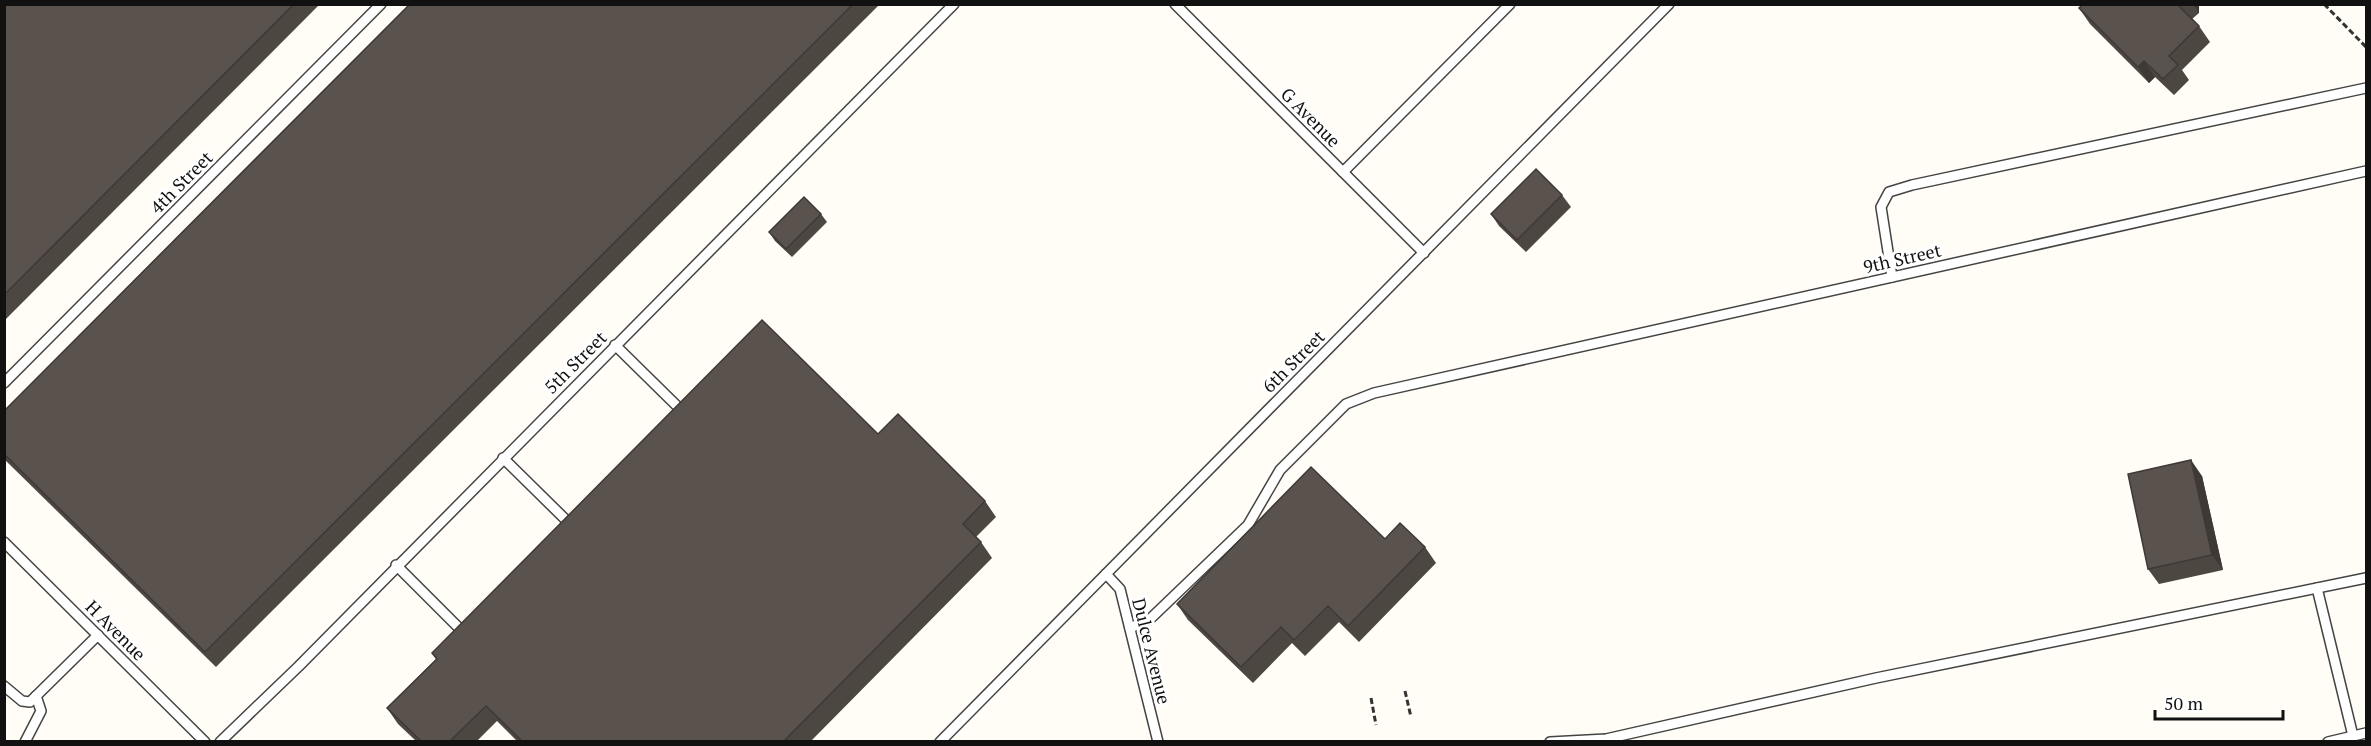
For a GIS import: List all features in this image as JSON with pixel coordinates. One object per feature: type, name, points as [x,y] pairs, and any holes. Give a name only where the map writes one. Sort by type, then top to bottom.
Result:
[{"type":"lane","name":"4th Street","points":[[4,383],[381,4]]},
{"type":"lane","name":"5th Street","points":[[220,741],[298,666],[954,4]]},
{"type":"lane","name":"G Avenue","points":[[1175,4],[1424,253]]},
{"type":"lane","points":[[1343,172],[1510,4]]},
{"type":"lane","name":"6th Street","points":[[940,741],[1669,4]]},
{"type":"lane","points":[[1892,277],[1881,207],[1889,192],[1912,184],[2367,88]]},
{"type":"lane","name":"9th Street","points":[[1130,628],[1149,620],[1248,525],[1280,470],[1346,404],[1374,393],[2367,171]]},
{"type":"lane","points":[[615,345],[680,408]]},
{"type":"lane","points":[[502,458],[567,521]]},
{"type":"lane","name":"H Avenue","points":[[4,542],[205,741]]},
{"type":"lane","points":[[396,565],[460,629]]},
{"type":"lane","name":"Dulce Avenue","points":[[1106,574],[1120,589],[1158,741]]},
{"type":"lane","points":[[1550,741],[1606,739],[1876,678],[2367,578]]},
{"type":"lane","points":[[2317,588],[2353,736]]},
{"type":"lane","points":[[4,686],[22,701],[30,702],[98,635]]},
{"type":"lane","points":[[25,741],[41,711],[36,696]]},
{"type":"lane","points":[[2328,741],[2367,733]]},
{"type":"path","points":[[2324,4],[2367,47]]},
{"type":"path","points":[[1405,691],[1411,717]]},
{"type":"path","points":[[1371,698],[1376,725]]},
{"type":"building","points":[[4,4],[294,4],[4,295]]},
{"type":"building","points":[[410,4],[853,4],[205,652],[4,454],[4,411]]},
{"type":"building","points":[[2083,4],[2180,4],[2179,6],[2199,26],[2169,56],[2178,65],[2163,79],[2144,61],[2138,67],[2079,8]]},
{"type":"building","points":[[1536,169],[1562,195],[1517,240],[1491,214]]},
{"type":"building","points":[[804,197],[821,214],[786,249],[769,232]]},
{"type":"building","points":[[762,320],[878,434],[898,414],[985,501],[963,524],[981,542],[784,741],[522,741],[486,706],[450,741],[421,741],[387,708],[437,659],[432,653]]},
{"type":"building","points":[[2191,460],[2212,555],[2148,569],[2128,474]]},
{"type":"building","points":[[1311,467],[1385,539],[1400,523],[1425,547],[1348,626],[1328,606],[1294,640],[1281,627],[1241,667],[1177,604]]}]
